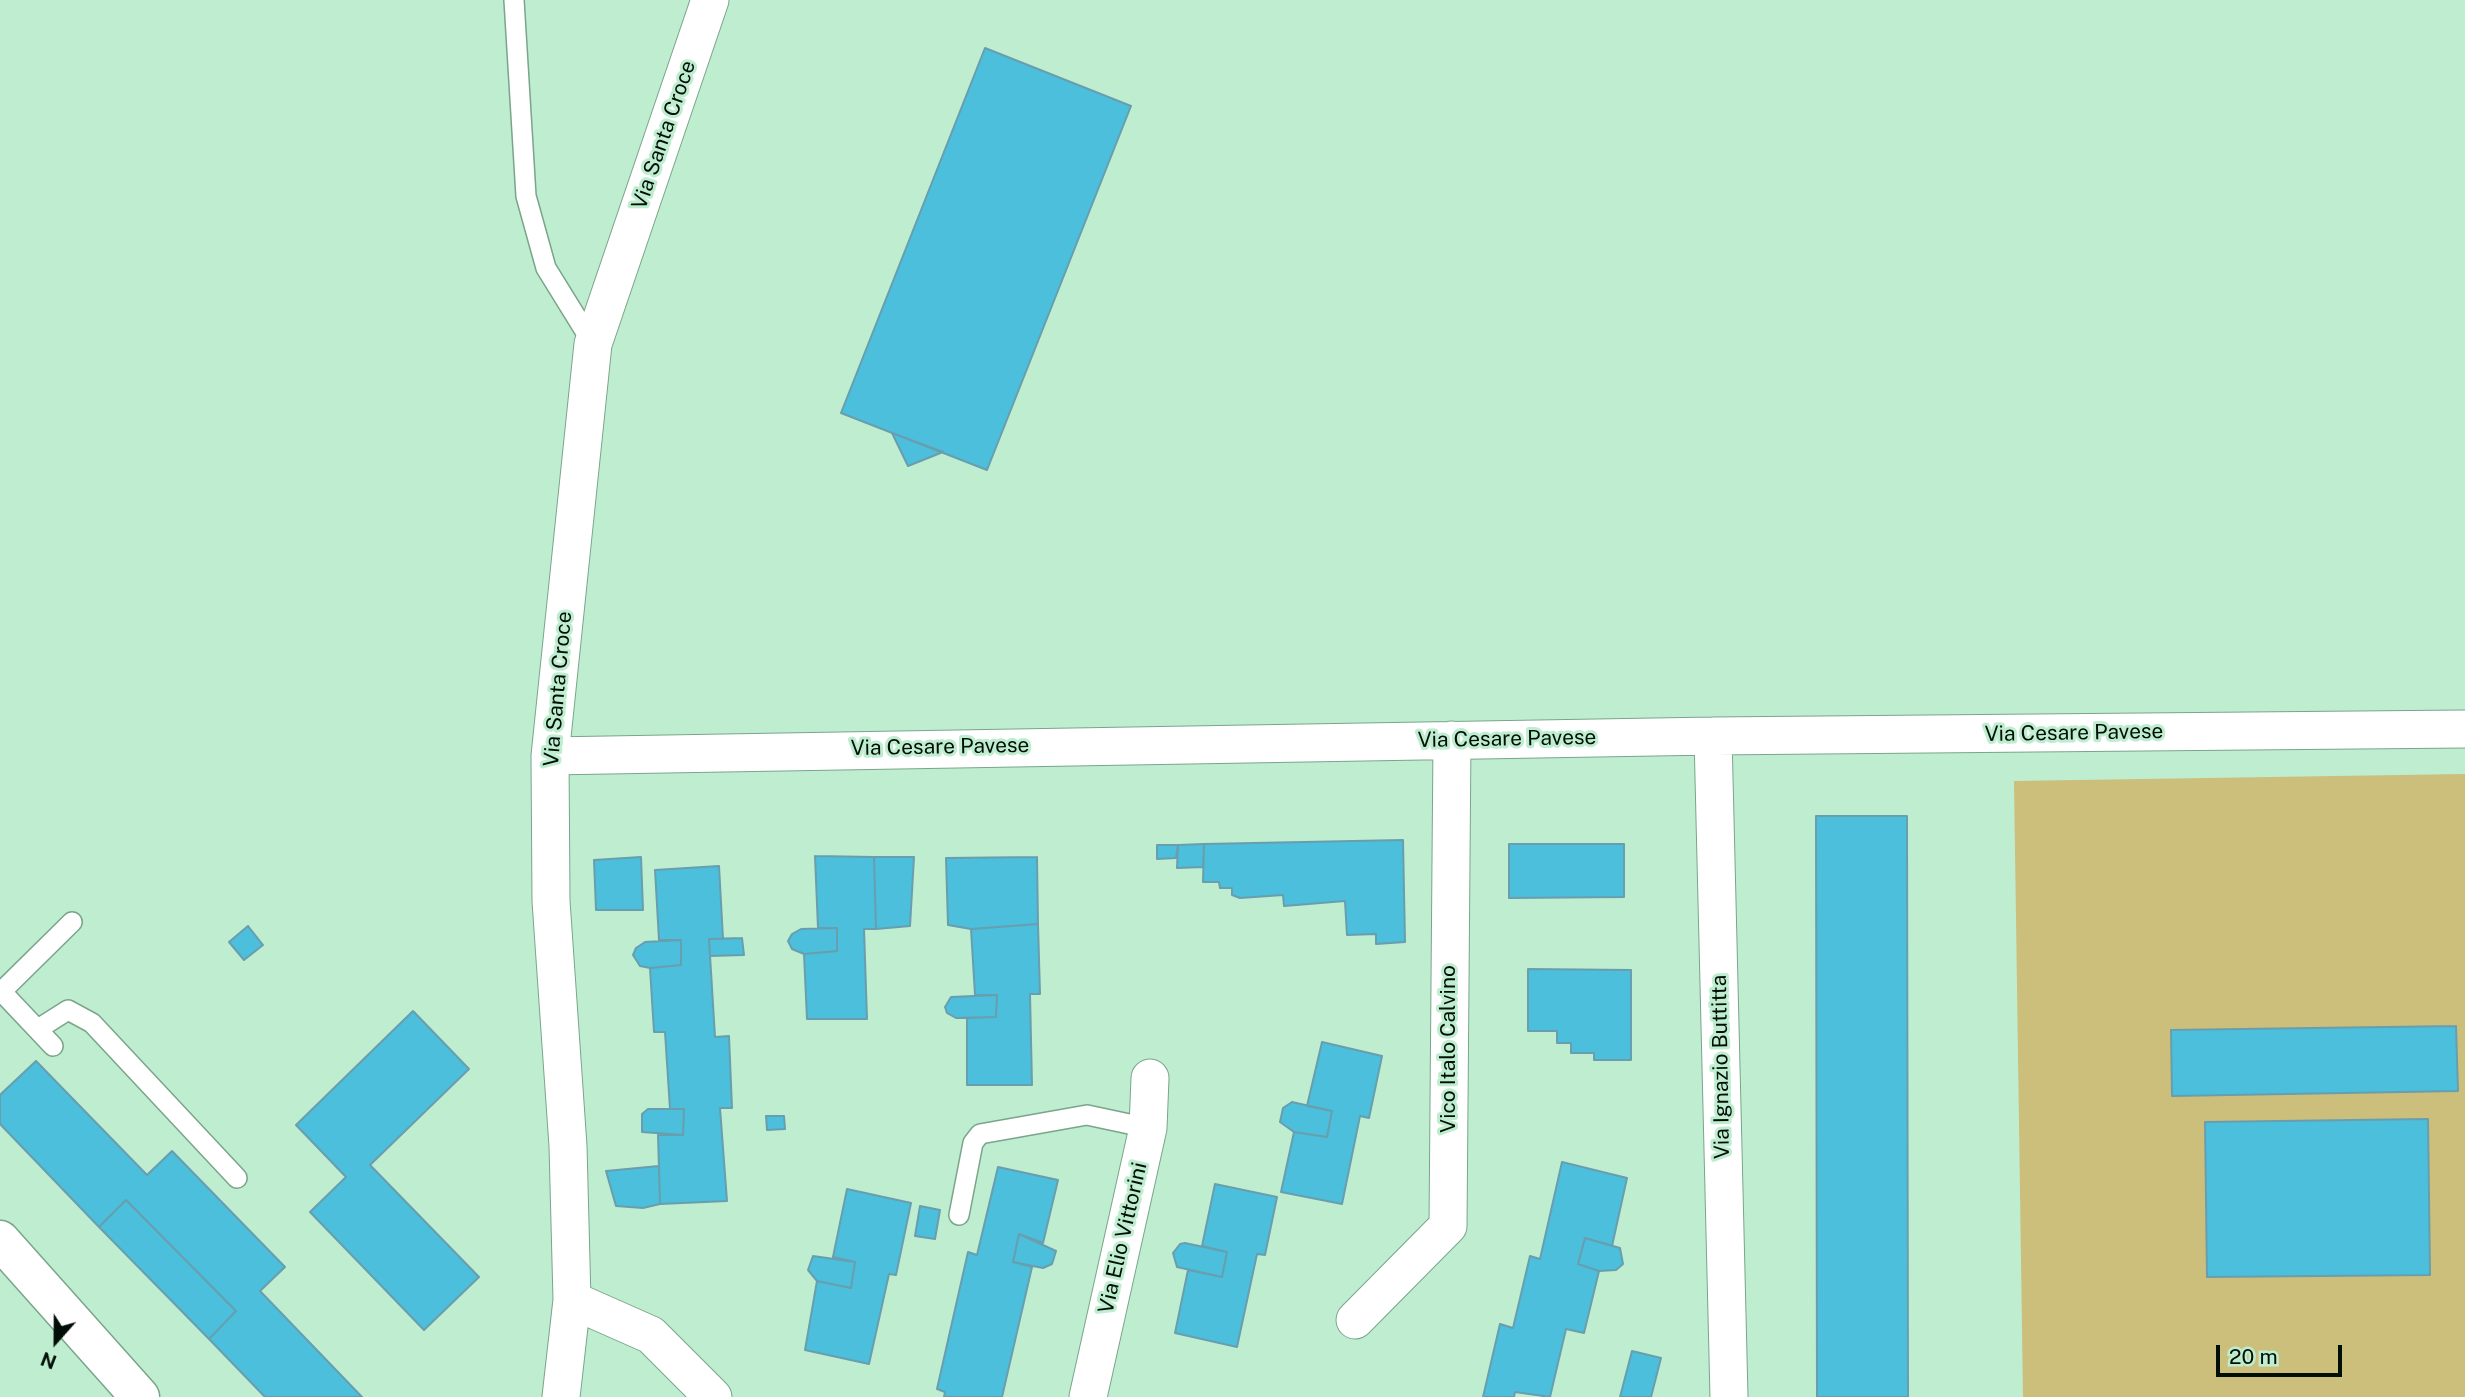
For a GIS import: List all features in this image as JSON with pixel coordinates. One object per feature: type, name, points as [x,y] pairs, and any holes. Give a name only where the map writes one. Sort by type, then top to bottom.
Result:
[{"type":"street","name":"Via Santa Croce","points":[[561,1397],[572,1300],[568,1146],[551,901],[550,756],[593,344],[710,0]]},
{"type":"street","name":"Via Cesare Pavese","points":[[550,756],[1713,736],[2465,729]]},
{"type":"street","name":"Via Ignazio Buttitta","points":[[1713,736],[1729,1397]]},
{"type":"street","name":"Vico Italo Calvino","points":[[1355,1320],[1448,1226],[1452,740]]},
{"type":"street","name":"Via Elio Vittorini","points":[[1088,1397],[1148,1128],[1150,1079]]},
{"type":"street","points":[[0,1240],[127,1393]]},
{"type":"street","points":[[572,1300],[651,1335],[713,1397]]},
{"type":"lane","points":[[514,0],[526,196],[547,268],[593,344]]},
{"type":"lane","points":[[53,1046],[1,992],[72,922]]},
{"type":"lane","points":[[38,1029],[68,1010],[92,1023],[237,1178]]},
{"type":"lane","points":[[959,1215],[974,1143],[980,1134],[1087,1115],[1148,1128]]},
{"type":"shaded area","points":[[2465,774],[2465,1397],[2023,1397],[2014,781]]},
{"type":"building","points":[[985,48],[1131,106],[987,470],[841,413]]},
{"type":"building","points":[[892,433],[943,452],[908,466]]},
{"type":"building","points":[[1816,816],[1907,816],[1908,1397],[1817,1397]]},
{"type":"building","points":[[1403,840],[1405,942],[1376,944],[1376,934],[1347,935],[1345,901],[1284,906],[1283,895],[1240,898],[1232,895],[1232,888],[1220,888],[1219,882],[1203,882],[1204,844]]},
{"type":"building","points":[[1204,844],[1203,867],[1177,868],[1178,845]]},
{"type":"building","points":[[1509,844],[1624,844],[1624,897],[1509,898]]},
{"type":"building","points":[[1157,845],[1178,845],[1176,858],[1157,859]]},
{"type":"building","points":[[815,856],[874,857],[876,929],[864,929],[867,1019],[807,1019],[804,954],[837,951],[837,928],[818,928]]},
{"type":"building","points":[[641,857],[643,910],[596,910],[594,860]]},
{"type":"building","points":[[874,857],[914,857],[910,926],[876,929]]},
{"type":"building","points":[[1037,857],[1038,924],[971,929],[948,925],[946,858]]},
{"type":"building","points":[[719,866],[723,939],[709,939],[715,1037],[729,1036],[732,1108],[720,1108],[727,1201],[660,1204],[658,1135],[683,1135],[684,1109],[670,1109],[665,1032],[654,1032],[650,968],[681,965],[681,940],[659,940],[655,870]]},
{"type":"building","points":[[1038,924],[1040,994],[1030,994],[1032,1085],[967,1085],[967,1018],[996,1017],[997,995],[975,995],[971,929]]},
{"type":"building","points":[[248,926],[263,945],[244,960],[229,942]]},
{"type":"building","points":[[837,928],[837,951],[804,954],[792,949],[788,941],[792,934],[801,929]]},
{"type":"building","points":[[742,938],[744,955],[710,956],[709,939]]},
{"type":"building","points":[[681,940],[681,965],[650,968],[640,966],[633,955],[636,948],[645,942]]},
{"type":"building","points":[[1528,969],[1631,970],[1631,1060],[1594,1060],[1594,1053],[1571,1053],[1571,1043],[1557,1043],[1557,1031],[1528,1031]]},
{"type":"building","points":[[997,995],[996,1017],[956,1018],[947,1013],[945,1007],[951,997]]},
{"type":"building","points":[[413,1011],[469,1069],[370,1165],[479,1277],[424,1330],[310,1212],[346,1177],[296,1125]]},
{"type":"building","points":[[2456,1026],[2458,1091],[2172,1096],[2171,1030]]},
{"type":"building","points":[[1322,1042],[1382,1056],[1369,1118],[1360,1116],[1342,1204],[1281,1192],[1294,1132],[1327,1137],[1332,1111],[1307,1106]]},
{"type":"building","points":[[36,1061],[147,1175],[172,1151],[285,1267],[260,1291],[362,1397],[265,1397],[209,1339],[236,1311],[126,1200],[99,1227],[0,1124],[0,1095]]},
{"type":"building","points":[[1292,1102],[1332,1111],[1327,1137],[1294,1132],[1280,1122],[1283,1108]]},
{"type":"building","points":[[648,1109],[684,1109],[683,1135],[642,1132],[642,1114]]},
{"type":"building","points":[[766,1116],[784,1116],[785,1129],[767,1130]]},
{"type":"building","points":[[2428,1119],[2430,1275],[2207,1277],[2205,1122]]},
{"type":"building","points":[[1562,1162],[1627,1178],[1612,1246],[1585,1238],[1578,1264],[1599,1271],[1584,1333],[1566,1329],[1550,1397],[1515,1392],[1514,1397],[1483,1397],[1500,1324],[1513,1328],[1530,1256],[1540,1259]]},
{"type":"building","points":[[659,1166],[660,1204],[643,1208],[616,1206],[606,1171]]},
{"type":"building","points":[[998,1167],[1058,1180],[1043,1243],[1019,1234],[1013,1262],[1032,1267],[1002,1397],[944,1397],[945,1392],[937,1389],[968,1252],[977,1255]]},
{"type":"building","points":[[1215,1184],[1277,1197],[1265,1255],[1257,1254],[1237,1347],[1175,1333],[1188,1270],[1222,1277],[1227,1252],[1202,1246]]},
{"type":"building","points":[[847,1189],[911,1203],[896,1275],[889,1274],[869,1364],[805,1350],[817,1281],[851,1288],[855,1262],[833,1257]]},
{"type":"building","points":[[126,1200],[236,1311],[209,1339],[99,1227]]},
{"type":"building","points":[[920,1206],[940,1210],[935,1239],[915,1236]]},
{"type":"building","points":[[1019,1234],[1056,1251],[1052,1264],[1043,1268],[1013,1262]]},
{"type":"building","points":[[1585,1238],[1620,1248],[1623,1264],[1616,1270],[1599,1271],[1578,1264]]},
{"type":"building","points":[[1180,1244],[1227,1252],[1222,1277],[1177,1267],[1173,1253]]},
{"type":"building","points":[[813,1256],[855,1262],[851,1288],[817,1281],[808,1270]]},
{"type":"building","points":[[1632,1351],[1661,1358],[1651,1397],[1620,1397]]}]
